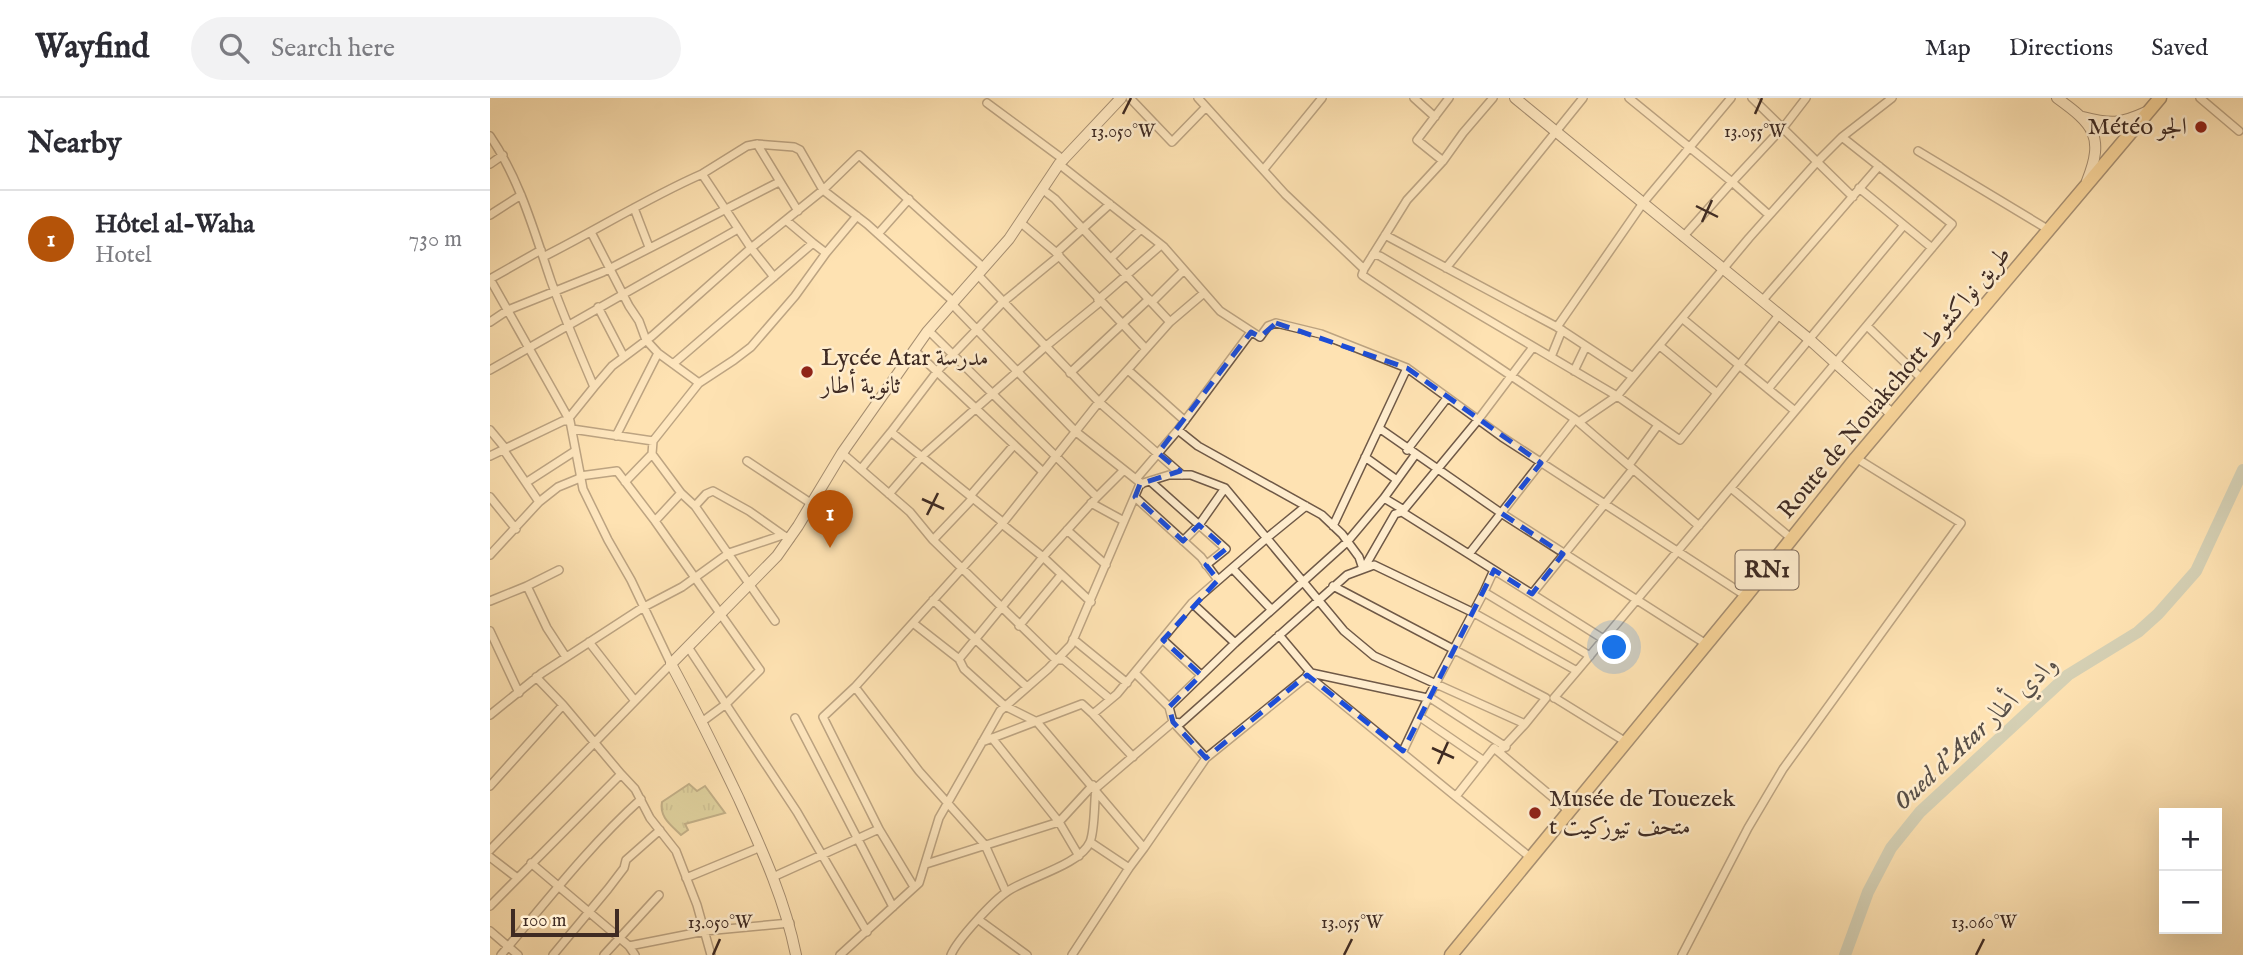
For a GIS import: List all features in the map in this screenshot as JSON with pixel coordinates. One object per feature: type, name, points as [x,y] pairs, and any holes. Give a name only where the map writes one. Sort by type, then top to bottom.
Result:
[{"type":"highway","name":"Route de Nouakchott طريق نواكشوط","points":[[1451,955],[1792,540],[1856,458],[2160,98]]},
{"type":"street","points":[[490,850],[777,556],[787,537],[812,505],[842,453],[929,331],[981,272],[1062,162],[1121,98]]},
{"type":"street","points":[[1130,98],[1172,142],[1206,107]]},
{"type":"street","points":[[1198,98],[1285,194],[1364,269]]},
{"type":"street","points":[[1264,169],[1320,101],[1310,98]]},
{"type":"street","points":[[1414,98],[1435,117]]},
{"type":"street","points":[[1443,161],[1417,140],[1450,98]]},
{"type":"street","points":[[1493,98],[1443,161],[1407,200],[1362,275],[1577,421],[1699,526]]},
{"type":"street","points":[[1515,98],[1809,339],[1893,415]]},
{"type":"street","points":[[1446,268],[1583,98]]},
{"type":"street","points":[[1629,98],[1769,215]]},
{"type":"street","points":[[1551,357],[1559,329],[1643,203],[1731,98]]},
{"type":"street","points":[[1752,98],[1853,197]]},
{"type":"street","points":[[1683,237],[1806,98]]},
{"type":"street","points":[[1469,554],[1577,421],[1617,396],[1816,163],[1842,137],[1892,98]]},
{"type":"street","points":[[2057,98],[2083,117],[2106,123],[2117,123],[2148,111]]},
{"type":"street","points":[[2200,98],[2239,131]]},
{"type":"street","points":[[987,103],[1161,245],[1220,311],[1260,338],[1268,326],[1276,323],[1321,334],[1407,368],[1541,463],[1746,596]]},
{"type":"street","points":[[2083,117],[2094,136],[2095,148],[2093,167],[2085,186]]},
{"type":"street","points":[[490,136],[503,155],[521,195],[567,326],[594,387]]},
{"type":"street","points":[[1555,698],[1952,225],[1842,137]]},
{"type":"street","points":[[757,144],[798,211]]},
{"type":"street","points":[[796,955],[790,923],[761,847],[702,721],[593,509],[580,477],[570,423],[490,279],[591,232],[664,191],[702,174],[738,150],[757,144],[794,147],[800,150],[822,190],[878,234],[953,303],[1075,431],[1124,470],[1143,481],[1226,549],[1206,565]]},
{"type":"street","points":[[1918,150],[2049,230]]},
{"type":"street","points":[[490,164],[503,155]]},
{"type":"street","points":[[570,423],[612,366],[646,340],[751,248],[787,221],[859,155],[909,199],[981,272],[1003,302],[1099,402],[1182,475]]},
{"type":"street","points":[[1762,301],[1879,166]]},
{"type":"street","points":[[702,174],[751,248],[774,277]]},
{"type":"street","points":[[490,322],[508,310],[611,267],[779,182]]},
{"type":"street","points":[[1859,188],[1932,248]]},
{"type":"street","points":[[1042,189],[1170,322]]},
{"type":"street","points":[[490,215],[521,195]]},
{"type":"street","points":[[878,234],[909,199]]},
{"type":"street","points":[[861,469],[937,371],[1003,302],[1110,204]]},
{"type":"street","points":[[634,208],[649,247]]},
{"type":"street","points":[[625,482],[652,454],[653,441],[699,383],[751,346],[795,296],[857,216]]},
{"type":"street","points":[[787,221],[826,253]]},
{"type":"street","points":[[1020,222],[1058,254],[1146,349]]},
{"type":"street","points":[[1768,389],[1904,225]]},
{"type":"street","points":[[490,370],[738,229]]},
{"type":"street","points":[[1111,258],[1141,229]]},
{"type":"street","points":[[591,232],[646,340],[658,353],[699,383]]},
{"type":"street","points":[[1385,235],[1559,329],[1633,377]]},
{"type":"street","points":[[673,364],[813,243]]},
{"type":"street","points":[[889,494],[921,457],[1161,245]]},
{"type":"street","points":[[1373,254],[1617,396],[1680,440],[1779,315]]},
{"type":"street","points":[[1070,373],[1121,324],[1184,270]]},
{"type":"street","points":[[914,887],[879,829],[823,717],[855,687],[1002,524],[1099,402],[1170,322],[1204,293]]},
{"type":"street","points":[[598,307],[624,357]]},
{"type":"street","points":[[1683,319],[1795,411]]},
{"type":"street","points":[[1867,326],[1924,380]]},
{"type":"street","points":[[929,331],[1055,456],[1094,500],[1124,521]]},
{"type":"street","points":[[842,954],[919,883],[939,818],[1000,710],[1056,660],[1073,639],[1124,521],[1158,453],[1251,332]]},
{"type":"street","points":[[1574,371],[1586,346]]},
{"type":"street","points":[[1660,346],[1717,393]]},
{"type":"street","points":[[1363,569],[1395,514],[1403,511],[1437,470],[1533,347]]},
{"type":"street","points":[[915,351],[1043,472]]},
{"type":"street","points":[[616,436],[658,353]]},
{"type":"street","points":[[1333,526],[1407,368]]},
{"type":"street","points":[[1128,370],[1185,421]]},
{"type":"street","points":[[1407,450],[1447,398]]},
{"type":"street","points":[[490,456],[563,421],[616,436],[653,441]]},
{"type":"street","points":[[1532,594],[1631,467],[1658,425]]},
{"type":"street","points":[[1379,428],[1407,450],[1563,554],[1706,644]]},
{"type":"street","points":[[490,430],[539,502]]},
{"type":"street","points":[[1178,430],[1198,446],[1322,515],[1347,541],[1359,557],[1363,569]]},
{"type":"street","points":[[891,432],[1000,520],[1091,602]]},
{"type":"street","points":[[933,540],[1014,445]]},
{"type":"street","points":[[527,482],[575,451]]},
{"type":"street","points":[[842,453],[909,512],[1000,608],[1056,660],[1064,660],[1110,699]]},
{"type":"street","points":[[652,454],[681,493],[695,506],[775,621]]},
{"type":"street","points":[[1169,707],[1347,541],[1384,498],[1415,455]]},
{"type":"street","points":[[1365,457],[1397,480]]},
{"type":"street","points":[[1682,955],[1748,828],[1783,769],[1961,523],[1856,458]]},
{"type":"street","points":[[747,461],[812,505]]},
{"type":"street","points":[[959,659],[1043,557],[1124,470]]},
{"type":"street","points":[[490,555],[539,502],[558,487],[580,477],[617,471],[760,670],[726,704],[702,721]]},
{"type":"street","points":[[1143,481],[1169,475],[1191,475],[1225,488],[1344,631],[1374,656],[1525,724]]},
{"type":"street","points":[[1183,541],[1199,525],[1225,488]]},
{"type":"street","points":[[1731,488],[1792,540]]},
{"type":"street","points":[[695,506],[706,494],[713,491],[787,537]]},
{"type":"street","points":[[655,521],[681,493]]},
{"type":"street","points":[[490,497],[516,529]]},
{"type":"street","points":[[1135,497],[1183,541],[1218,580]]},
{"type":"street","points":[[1384,498],[1605,640]]},
{"type":"street","points":[[1093,714],[1127,682],[1192,603],[1306,506]]},
{"type":"street","points":[[490,515],[498,507]]},
{"type":"street","points":[[1067,530],[1106,565]]},
{"type":"street","points":[[490,715],[536,677],[642,608],[682,587],[729,553],[787,537]]},
{"type":"street","points":[[926,864],[1059,822],[1094,787],[1173,722],[1181,723],[1333,586],[1347,575],[1374,565],[1474,613],[1577,671]]},
{"type":"street","points":[[1233,569],[1271,610]]},
{"type":"street","points":[[490,601],[559,570]]},
{"type":"street","points":[[1403,751],[1494,570]]},
{"type":"street","points":[[1019,626],[1061,575]]},
{"type":"street","points":[[527,586],[547,628],[566,657]]},
{"type":"street","points":[[1333,586],[1454,652],[1546,698],[1555,698],[1626,742]]},
{"type":"street","points":[[1485,592],[1590,656]]},
{"type":"street","points":[[933,600],[1027,687]]},
{"type":"street","points":[[1192,603],[1235,643]]},
{"type":"street","points":[[913,622],[959,659],[964,668],[1005,706],[1037,722],[1144,848]]},
{"type":"street","points":[[490,631],[519,693]]},
{"type":"street","points":[[1279,635],[1309,674],[1531,858]]},
{"type":"street","points":[[1073,639],[1127,682]]},
{"type":"street","points":[[1163,640],[1201,676]]},
{"type":"street","points":[[589,642],[635,701]]},
{"type":"street","points":[[688,647],[797,812],[867,932]]},
{"type":"street","points":[[1135,673],[1169,707],[1173,722],[1206,758]]},
{"type":"street","points":[[1309,674],[1428,698],[1502,750],[1569,811]]},
{"type":"street","points":[[1072,955],[1206,758],[1309,674]]},
{"type":"street","points":[[536,677],[596,741],[635,789],[676,851],[705,931],[710,955]]},
{"type":"street","points":[[855,687],[919,771],[948,800],[985,845],[1006,892]]},
{"type":"street","points":[[1502,750],[1546,698]]},
{"type":"street","points":[[982,742],[1083,704],[1133,757]]},
{"type":"street","points":[[490,786],[563,705]]},
{"type":"street","points":[[1420,717],[1484,761]]},
{"type":"street","points":[[794,718],[893,907]]},
{"type":"street","points":[[992,738],[1059,822],[1079,856]]},
{"type":"street","points":[[1457,795],[1494,748],[1502,750]]},
{"type":"street","points":[[490,906],[621,774]]},
{"type":"street","points":[[951,955],[1006,892],[1079,856],[1090,842],[1094,787]]},
{"type":"street","points":[[501,955],[558,887],[641,799]]},
{"type":"street","points":[[773,877],[879,829]]},
{"type":"street","points":[[553,955],[624,868],[626,860],[660,830]]},
{"type":"street","points":[[1090,842],[1129,868]]},
{"type":"street","points":[[686,878],[761,847]]},
{"type":"street","points":[[490,857],[516,877]]},
{"type":"street","points":[[531,863],[629,946],[635,955]]},
{"type":"street","points":[[604,955],[659,895]]},
{"type":"street","points":[[979,920],[1027,955]]},
{"type":"street","points":[[629,946],[705,931],[790,923]]},
{"type":"street","points":[[490,931],[518,955]]},
{"type":"highlighted area","points":[[1276,323],[1407,368],[1541,463],[1501,513],[1563,554],[1532,594],[1494,570],[1403,751],[1307,675],[1206,758],[1173,722],[1169,707],[1201,675],[1163,640],[1218,580],[1206,565],[1226,549],[1199,525],[1183,541],[1135,497],[1140,484],[1180,471],[1158,453],[1251,332],[1260,337]]},
{"type":"green space","points":[[689,784],[697,791],[705,786],[725,813],[685,824],[688,830],[681,835],[664,816],[662,802]]},
{"type":"waterway","name":"Oued d'Atar وادي أطار","points":[[1845,955],[1868,892],[1891,848],[1920,812],[2068,675],[2138,632],[2158,614],[2196,571],[2243,470]]},
{"type":"place","name":"Météo الجو","points":[[2201,127]]},
{"type":"place","name":"Lycée Atar مدرسة ثانوية أطار","points":[[807,372]]},
{"type":"place","name":"Hôtel al-Waha","points":[[830,548]]},
{"type":"place","name":"Musée de Touezek t متحف تيوزكيت","points":[[1535,813]]}]
